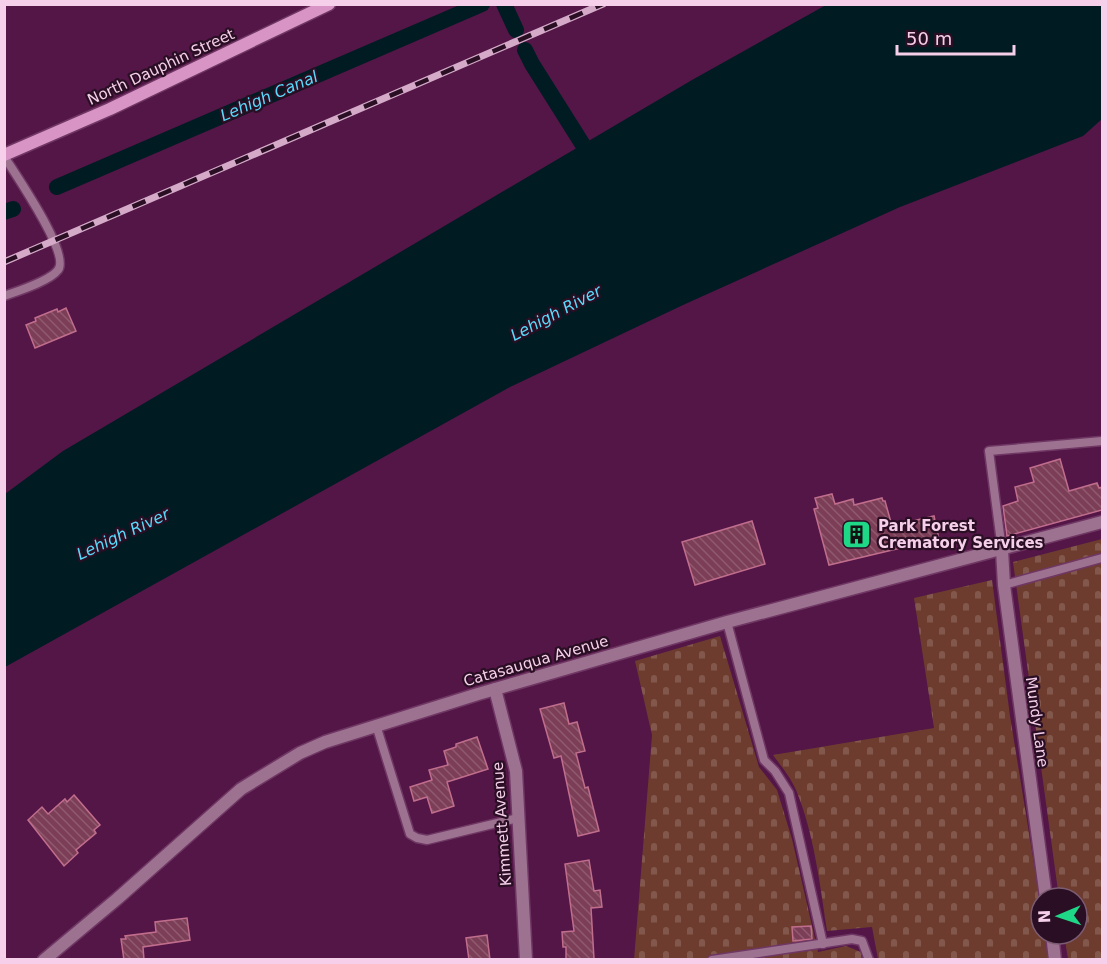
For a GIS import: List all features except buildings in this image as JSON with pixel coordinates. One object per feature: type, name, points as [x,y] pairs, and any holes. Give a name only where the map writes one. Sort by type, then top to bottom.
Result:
[{"type":"street","name":"North Dauphin Street","points":[[4,156],[110,109],[329,4]]},
{"type":"street","name":"Catasauqua Avenue","points":[[44,960],[241,789],[300,753],[325,742],[495,689],[727,622],[1102,522]]},
{"type":"street","name":"Mundy Lane","points":[[1002,550],[1004,585],[1044,886]]},
{"type":"street","name":"Kimmett Avenue","points":[[495,689],[516,771],[526,960]]},
{"type":"lane","points":[[4,156],[51,233],[61,256],[61,266],[58,272],[28,288],[4,296]]},
{"type":"lane","points":[[1002,550],[989,451],[1102,441]]},
{"type":"lane","points":[[1004,585],[1102,558]]},
{"type":"lane","points":[[727,622],[764,760],[775,771],[789,793],[823,944]]},
{"type":"lane","points":[[376,725],[410,834],[427,840],[518,818]]},
{"type":"lane","points":[[712,960],[753,957],[852,939],[862,941],[869,960]]},
{"type":"green space","points":[[1102,539],[1102,959],[1068,959],[1066,946],[1089,946],[1089,886],[1057,886],[1013,562]]},
{"type":"green space","points":[[992,580],[1010,716],[1038,886],[1029,886],[1029,946],[1048,946],[1050,959],[878,959],[872,927],[827,931],[816,859],[802,807],[791,781],[773,755],[934,728],[914,598]]},
{"type":"green space","points":[[720,636],[759,767],[777,790],[792,839],[818,952],[846,946],[861,952],[862,959],[634,960],[652,735],[635,661]]},
{"type":"water","name":"Lehigh River","points":[[826,5],[1102,5],[1102,119],[1083,136],[900,207],[683,305],[510,387],[5,667],[5,494],[63,451],[692,80]]},
{"type":"waterway","name":"Lehigh Canal","points":[[57,187],[482,4]]},
{"type":"waterway","name":"Lehigh Canal","points":[[504,4],[516,30]]},
{"type":"waterway","name":"Lehigh Canal","points":[[525,50],[595,164]]},
{"type":"waterway","name":"Lehigh Canal","points":[[4,212],[13,209]]},
{"type":"railway","points":[[4,262],[603,4]]},
{"type":"place","name":"Park Forest Crematory Services","points":[[857,535]]}]
